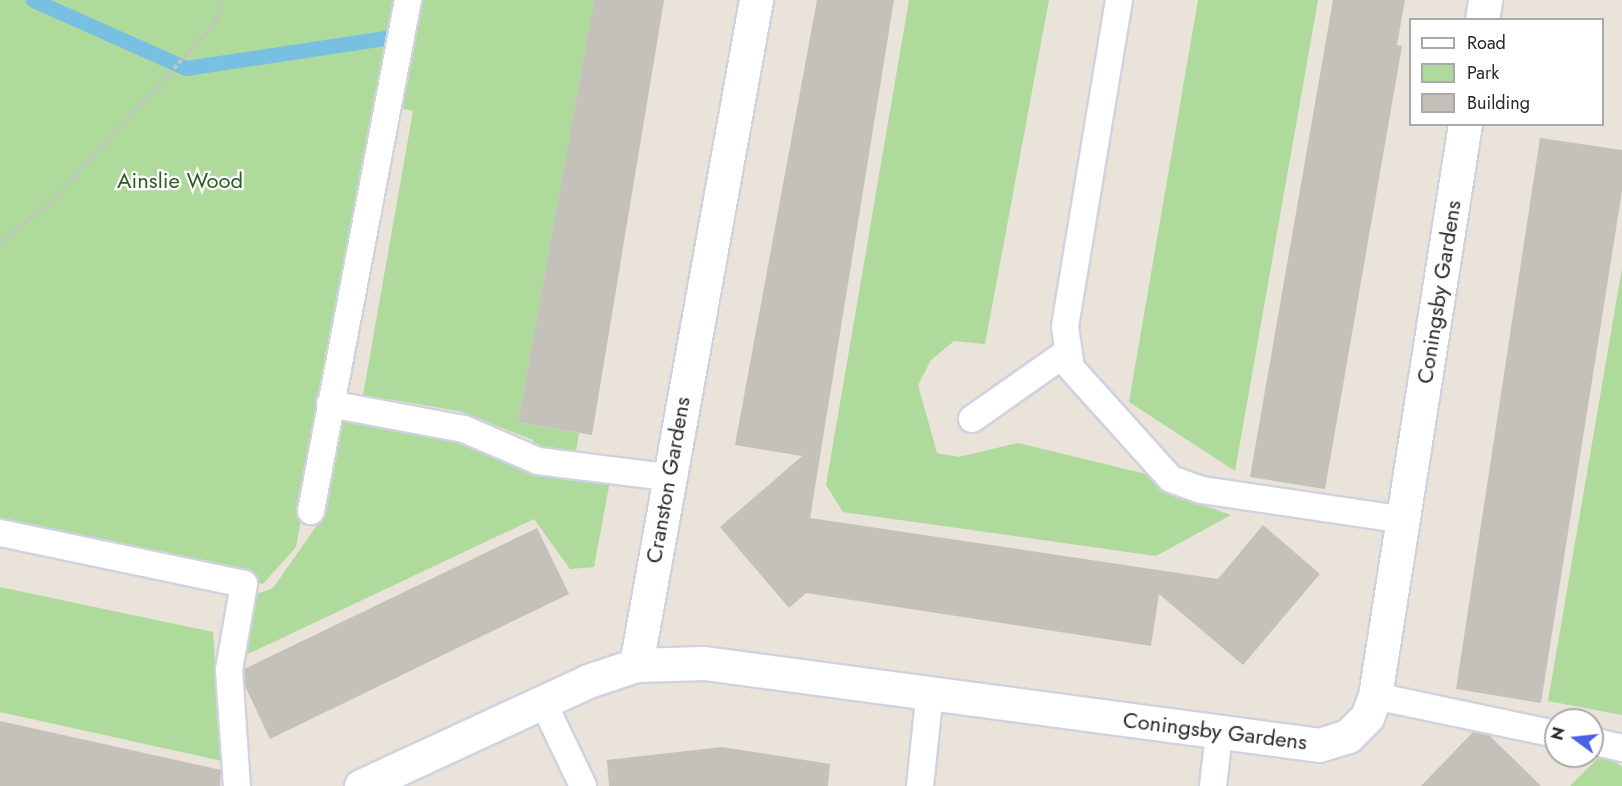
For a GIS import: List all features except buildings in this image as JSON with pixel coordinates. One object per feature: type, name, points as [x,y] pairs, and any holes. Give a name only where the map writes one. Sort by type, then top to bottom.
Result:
[{"type":"street","name":"Cranston Gardens","points":[[636,664],[667,477],[756,0]]},
{"type":"street","points":[[1482,18],[1485,0]]},
{"type":"street","name":"Coningsby Gardens","points":[[636,664],[704,663],[930,691],[1219,734],[1319,745],[1348,736],[1367,717],[1375,696],[1465,126]]},
{"type":"street","points":[[361,786],[543,702],[636,664]]},
{"type":"lane","points":[[311,511],[408,0]]},
{"type":"lane","points":[[1119,0],[1065,327],[1066,353],[1071,368],[1172,479],[1202,490],[1404,519]]},
{"type":"lane","points":[[972,419],[1066,353]]},
{"type":"lane","points":[[330,404],[464,429],[538,461],[667,477]]},
{"type":"lane","points":[[0,533],[244,584],[229,670],[237,786]]},
{"type":"lane","points":[[920,786],[930,691]]},
{"type":"lane","points":[[1375,696],[1544,731]]},
{"type":"lane","points":[[543,702],[583,786]]},
{"type":"lane","points":[[1213,786],[1219,734]]},
{"type":"lane","points":[[1604,744],[1622,748]]},
{"type":"path","points":[[0,243],[52,201],[189,52],[216,21],[221,0]]},
{"type":"green space","name":"Ainslie Wood","points":[[0,0],[398,0],[296,547],[263,584],[0,520]]},
{"type":"green space","points":[[421,0],[594,0],[518,422],[579,433],[576,451],[533,445],[533,440],[459,411],[363,395],[413,111],[399,108]]},
{"type":"green space","points":[[909,0],[1049,0],[985,344],[954,341],[931,360],[918,385],[937,453],[958,457],[1018,443],[1146,474],[1177,496],[1231,515],[1156,556],[843,512],[826,485]]},
{"type":"green space","points":[[1198,0],[1318,0],[1235,471],[1129,402]]},
{"type":"green space","points":[[1622,268],[1622,715],[1604,712],[1604,708],[1585,708],[1548,701]]},
{"type":"green space","points":[[342,417],[438,433],[486,447],[527,471],[610,481],[594,567],[570,569],[534,519],[244,656],[254,595],[273,588],[320,521]]},
{"type":"green space","points":[[0,587],[213,632],[222,761],[0,712]]},
{"type":"green space","points":[[1604,754],[1622,767],[1622,786],[1570,786],[1588,768],[1604,768]]},
{"type":"waterway","points":[[33,0],[186,68],[391,37]]}]
